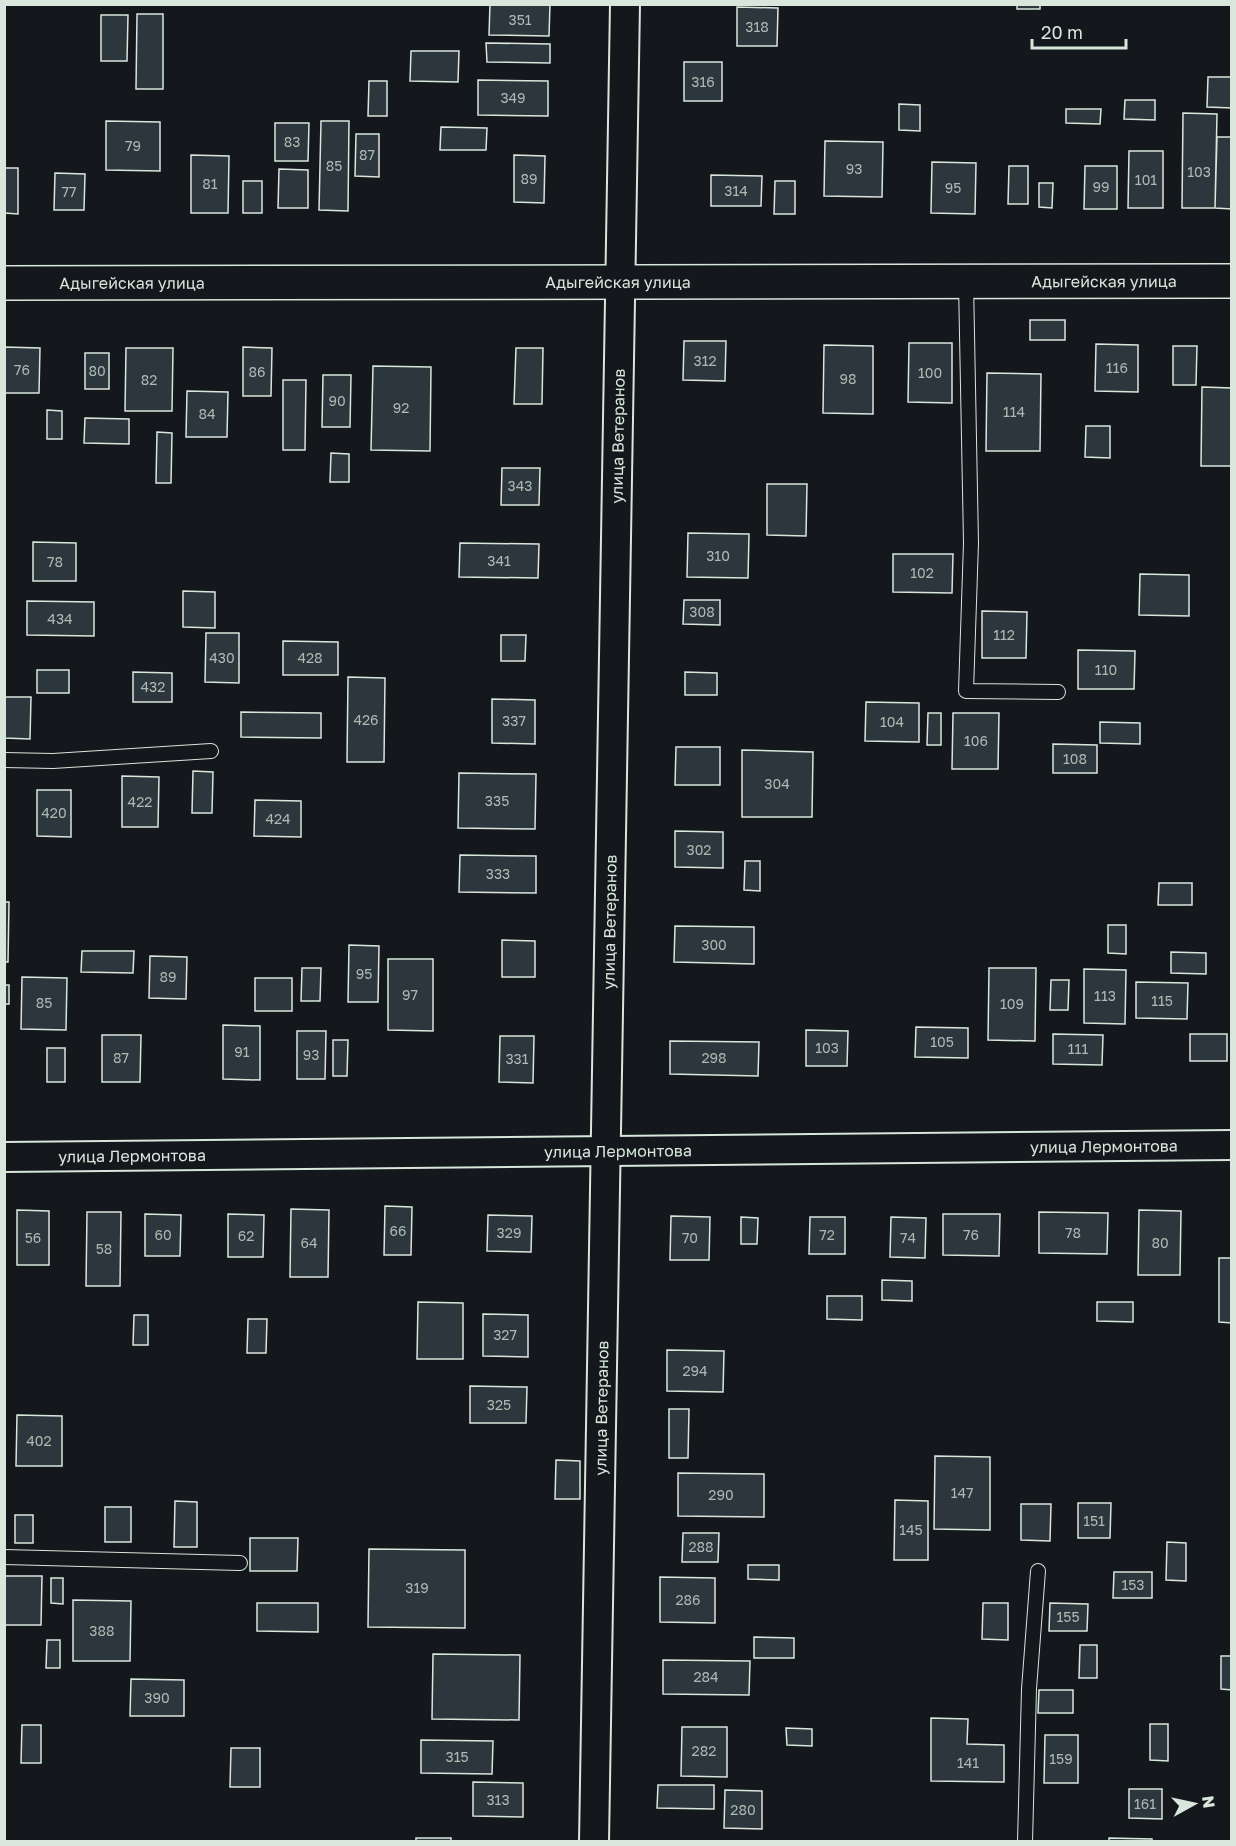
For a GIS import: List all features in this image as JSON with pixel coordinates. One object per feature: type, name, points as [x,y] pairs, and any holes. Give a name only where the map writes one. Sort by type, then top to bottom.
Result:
[{"type":"main road","name":"Адыгейская улица","points":[[4,283],[619,284],[1232,281]]},
{"type":"street","name":"улица Ветеранов","points":[[594,1842],[625,4]]},
{"type":"street","name":"улица Лермонтова","points":[[4,1157],[607,1149],[1232,1145]]},
{"type":"lane","points":[[966,282],[970,543],[966,692],[1058,693]]},
{"type":"lane","points":[[4,760],[53,761],[211,751]]},
{"type":"lane","points":[[4,1557],[240,1563]]},
{"type":"lane","points":[[1025,1842],[1029,1689],[1038,1571]]},
{"type":"building","points":[[490,4],[550,4],[549,36],[489,35]]},
{"type":"building","points":[[1017,4],[1040,4],[1040,9],[1017,9]]},
{"type":"building","points":[[737,7],[778,8],[777,46],[737,46]]},
{"type":"building","points":[[137,14],[163,14],[163,89],[136,89]]},
{"type":"building","points":[[101,15],[128,15],[127,61],[101,61]]},
{"type":"building","points":[[486,43],[550,44],[550,63],[487,62]]},
{"type":"building","points":[[411,51],[459,51],[458,82],[410,81]]},
{"type":"building","points":[[684,62],[722,62],[722,101],[684,101]]},
{"type":"building","points":[[1208,77],[1232,77],[1232,108],[1207,107]]},
{"type":"building","points":[[478,80],[548,81],[548,116],[478,115]]},
{"type":"building","points":[[369,81],[387,81],[387,116],[368,116]]},
{"type":"building","points":[[1125,100],[1155,100],[1155,120],[1124,119]]},
{"type":"building","points":[[899,104],[920,105],[920,131],[899,130]]},
{"type":"building","points":[[1066,109],[1101,109],[1100,124],[1066,123]]},
{"type":"building","points":[[1183,113],[1217,114],[1215,208],[1182,208]]},
{"type":"building","points":[[106,121],[160,122],[160,171],[106,170]]},
{"type":"building","points":[[321,121],[349,121],[348,211],[319,210]]},
{"type":"building","points":[[275,123],[309,123],[308,161],[275,161]]},
{"type":"building","points":[[441,127],[487,128],[486,150],[440,150]]},
{"type":"building","points":[[356,134],[379,134],[379,177],[355,176]]},
{"type":"building","points":[[1217,137],[1232,137],[1232,209],[1215,208]]},
{"type":"building","points":[[825,141],[883,142],[882,197],[824,196]]},
{"type":"building","points":[[1129,151],[1163,151],[1163,208],[1128,208]]},
{"type":"building","points":[[191,155],[229,156],[228,213],[191,213]]},
{"type":"building","points":[[514,155],[545,156],[544,203],[514,202]]},
{"type":"building","points":[[932,162],[976,163],[975,214],[931,213]]},
{"type":"building","points":[[1009,166],[1028,166],[1028,204],[1008,204]]},
{"type":"building","points":[[1085,166],[1117,166],[1117,209],[1084,209]]},
{"type":"building","points":[[4,168],[18,168],[18,214],[4,213]]},
{"type":"building","points":[[279,169],[308,170],[308,208],[278,208]]},
{"type":"building","points":[[55,173],[85,174],[84,210],[54,210]]},
{"type":"building","points":[[711,175],[762,176],[761,206],[711,206]]},
{"type":"building","points":[[243,181],[262,181],[262,213],[243,213]]},
{"type":"building","points":[[775,181],[795,181],[795,214],[774,214]]},
{"type":"building","points":[[1039,183],[1053,183],[1052,208],[1039,207]]},
{"type":"building","points":[[1030,320],[1065,320],[1065,340],[1030,340]]},
{"type":"building","points":[[684,341],[726,341],[725,381],[683,380]]},
{"type":"building","points":[[909,343],[952,343],[952,403],[908,402]]},
{"type":"building","points":[[1096,344],[1138,345],[1138,392],[1095,391]]},
{"type":"building","points":[[824,345],[873,346],[873,414],[823,413]]},
{"type":"building","points":[[1173,346],[1197,346],[1196,385],[1173,385]]},
{"type":"building","points":[[4,347],[40,348],[39,393],[4,393]]},
{"type":"building","points":[[243,347],[272,348],[271,396],[243,396]]},
{"type":"building","points":[[126,348],[173,348],[172,411],[125,411]]},
{"type":"building","points":[[516,348],[543,348],[542,404],[514,404]]},
{"type":"building","points":[[85,353],[109,353],[109,389],[85,389]]},
{"type":"building","points":[[373,366],[431,367],[430,451],[371,450]]},
{"type":"building","points":[[987,373],[1041,374],[1040,451],[986,451]]},
{"type":"building","points":[[323,375],[351,375],[350,427],[322,427]]},
{"type":"building","points":[[283,380],[306,380],[305,450],[283,450]]},
{"type":"building","points":[[1202,387],[1232,388],[1232,466],[1201,466]]},
{"type":"building","points":[[187,391],[228,392],[227,437],[186,437]]},
{"type":"building","points":[[47,410],[62,411],[62,439],[47,439]]},
{"type":"building","points":[[85,418],[129,419],[129,444],[84,443]]},
{"type":"building","points":[[1086,426],[1110,426],[1110,458],[1085,457]]},
{"type":"building","points":[[157,432],[172,433],[171,483],[156,483]]},
{"type":"building","points":[[331,453],[349,454],[349,482],[330,482]]},
{"type":"building","points":[[502,468],[540,468],[539,505],[501,505]]},
{"type":"building","points":[[767,484],[807,484],[806,536],[767,535]]},
{"type":"building","points":[[688,533],[749,534],[748,578],[687,577]]},
{"type":"building","points":[[33,542],[76,543],[76,581],[33,581]]},
{"type":"building","points":[[460,543],[539,544],[538,578],[459,577]]},
{"type":"building","points":[[893,554],[953,554],[952,593],[893,592]]},
{"type":"building","points":[[1140,574],[1189,575],[1189,616],[1139,615]]},
{"type":"building","points":[[183,591],[215,592],[215,628],[183,627]]},
{"type":"building","points":[[684,600],[720,600],[720,625],[683,624]]},
{"type":"building","points":[[27,601],[94,602],[94,636],[27,635]]},
{"type":"building","points":[[982,611],[1027,612],[1026,658],[982,658]]},
{"type":"building","points":[[206,633],[239,633],[239,683],[205,682]]},
{"type":"building","points":[[501,635],[526,635],[525,661],[501,661]]},
{"type":"building","points":[[283,641],[338,642],[338,675],[283,675]]},
{"type":"building","points":[[1078,650],[1135,651],[1134,689],[1078,689]]},
{"type":"building","points":[[37,670],[69,670],[69,693],[37,693]]},
{"type":"building","points":[[133,672],[172,673],[172,702],[133,702]]},
{"type":"building","points":[[685,672],[717,673],[717,695],[685,695]]},
{"type":"building","points":[[348,677],[385,678],[384,762],[347,762]]},
{"type":"building","points":[[4,697],[31,697],[30,739],[4,738]]},
{"type":"building","points":[[492,699],[535,700],[535,744],[492,743]]},
{"type":"building","points":[[866,702],[919,703],[919,742],[865,741]]},
{"type":"building","points":[[241,712],[321,713],[321,738],[241,737]]},
{"type":"building","points":[[928,713],[941,713],[941,745],[927,745]]},
{"type":"building","points":[[953,713],[999,713],[998,769],[952,769]]},
{"type":"building","points":[[1100,722],[1140,723],[1140,744],[1100,743]]},
{"type":"building","points":[[1053,744],[1097,745],[1097,773],[1053,773]]},
{"type":"building","points":[[676,747],[720,747],[720,785],[675,785]]},
{"type":"building","points":[[742,750],[813,752],[812,817],[742,817]]},
{"type":"building","points":[[193,771],[213,772],[212,813],[192,813]]},
{"type":"building","points":[[459,773],[536,774],[535,829],[458,828]]},
{"type":"building","points":[[122,776],[159,777],[158,827],[122,827]]},
{"type":"building","points":[[37,790],[71,790],[71,837],[37,836]]},
{"type":"building","points":[[255,800],[301,801],[301,837],[254,836]]},
{"type":"building","points":[[675,831],[723,832],[723,868],[675,867]]},
{"type":"building","points":[[460,855],[536,856],[536,893],[459,892]]},
{"type":"building","points":[[745,861],[760,861],[760,891],[744,890]]},
{"type":"building","points":[[1159,883],[1192,883],[1192,905],[1158,905]]},
{"type":"building","points":[[4,902],[9,902],[8,962],[4,962]]},
{"type":"building","points":[[1108,925],[1126,925],[1126,954],[1108,953]]},
{"type":"building","points":[[675,926],[754,927],[754,964],[674,962]]},
{"type":"building","points":[[502,940],[535,941],[535,977],[502,977]]},
{"type":"building","points":[[349,945],[379,946],[378,1002],[348,1002]]},
{"type":"building","points":[[82,951],[134,951],[133,973],[81,972]]},
{"type":"building","points":[[1171,952],[1206,953],[1206,974],[1171,973]]},
{"type":"building","points":[[150,956],[187,957],[186,999],[149,998]]},
{"type":"building","points":[[388,959],[433,959],[433,1031],[388,1030]]},
{"type":"building","points":[[302,968],[321,968],[320,1001],[301,1001]]},
{"type":"building","points":[[989,968],[1036,968],[1035,1041],[988,1040]]},
{"type":"building","points":[[1084,969],[1126,970],[1125,1024],[1084,1023]]},
{"type":"building","points":[[22,977],[67,978],[66,1030],[21,1029]]},
{"type":"building","points":[[255,978],[292,978],[292,1011],[255,1011]]},
{"type":"building","points":[[1051,980],[1069,980],[1068,1010],[1050,1010]]},
{"type":"building","points":[[1136,982],[1188,983],[1187,1019],[1136,1018]]},
{"type":"building","points":[[4,985],[9,985],[9,1004],[4,1004]]},
{"type":"building","points":[[223,1025],[260,1026],[260,1080],[223,1079]]},
{"type":"building","points":[[916,1027],[968,1028],[968,1058],[915,1057]]},
{"type":"building","points":[[806,1030],[848,1031],[847,1066],[806,1066]]},
{"type":"building","points":[[297,1031],[326,1031],[325,1079],[297,1079]]},
{"type":"building","points":[[1053,1034],[1103,1035],[1102,1065],[1053,1064]]},
{"type":"building","points":[[1190,1034],[1227,1034],[1227,1061],[1190,1061]]},
{"type":"building","points":[[102,1035],[141,1035],[140,1082],[102,1082]]},
{"type":"building","points":[[500,1036],[534,1036],[533,1083],[499,1082]]},
{"type":"building","points":[[333,1040],[348,1040],[347,1076],[333,1076]]},
{"type":"building","points":[[670,1041],[759,1042],[758,1076],[670,1074]]},
{"type":"building","points":[[47,1048],[65,1048],[65,1082],[47,1082]]},
{"type":"building","points":[[385,1206],[412,1207],[411,1255],[384,1255]]},
{"type":"building","points":[[291,1209],[329,1210],[328,1277],[290,1277]]},
{"type":"building","points":[[17,1210],[49,1211],[49,1265],[17,1265]]},
{"type":"building","points":[[1139,1210],[1181,1211],[1180,1275],[1138,1275]]},
{"type":"building","points":[[87,1212],[121,1212],[120,1286],[86,1286]]},
{"type":"building","points":[[1039,1212],[1108,1213],[1107,1254],[1039,1253]]},
{"type":"building","points":[[145,1214],[181,1215],[180,1256],[145,1256]]},
{"type":"building","points":[[228,1214],[264,1215],[263,1257],[228,1257]]},
{"type":"building","points":[[943,1214],[1000,1214],[999,1256],[943,1255]]},
{"type":"building","points":[[488,1215],[532,1216],[531,1252],[487,1251]]},
{"type":"building","points":[[671,1216],[710,1217],[709,1260],[670,1260]]},
{"type":"building","points":[[741,1217],[758,1218],[757,1244],[741,1244]]},
{"type":"building","points":[[810,1217],[845,1217],[845,1254],[809,1254]]},
{"type":"building","points":[[891,1217],[926,1218],[925,1258],[890,1257]]},
{"type":"building","points":[[1219,1258],[1232,1258],[1232,1323],[1219,1322]]},
{"type":"building","points":[[882,1280],[912,1281],[912,1301],[882,1300]]},
{"type":"building","points":[[827,1296],[862,1296],[862,1320],[827,1319]]},
{"type":"building","points":[[418,1302],[463,1303],[463,1359],[417,1359]]},
{"type":"building","points":[[1097,1302],[1133,1302],[1133,1322],[1097,1321]]},
{"type":"building","points":[[483,1314],[528,1315],[528,1357],[483,1356]]},
{"type":"building","points":[[134,1315],[148,1315],[148,1345],[133,1345]]},
{"type":"building","points":[[248,1319],[267,1319],[266,1353],[247,1353]]},
{"type":"building","points":[[667,1350],[724,1351],[723,1392],[667,1391]]},
{"type":"building","points":[[470,1386],[527,1387],[526,1423],[470,1423]]},
{"type":"building","points":[[669,1409],[689,1409],[688,1458],[669,1458]]},
{"type":"building","points":[[17,1415],[62,1416],[62,1466],[16,1466]]},
{"type":"building","points":[[935,1456],[990,1457],[990,1530],[934,1529]]},
{"type":"building","points":[[556,1460],[580,1461],[580,1499],[555,1499]]},
{"type":"building","points":[[678,1473],[764,1474],[764,1517],[678,1516]]},
{"type":"building","points":[[895,1500],[928,1501],[928,1560],[894,1560]]},
{"type":"building","points":[[175,1501],[197,1502],[197,1547],[174,1547]]},
{"type":"building","points":[[1078,1503],[1111,1503],[1110,1538],[1078,1538]]},
{"type":"building","points":[[1021,1504],[1051,1504],[1050,1541],[1021,1540]]},
{"type":"building","points":[[105,1507],[131,1507],[131,1542],[105,1542]]},
{"type":"building","points":[[15,1515],[33,1515],[33,1543],[15,1543]]},
{"type":"building","points":[[683,1533],[719,1533],[718,1562],[682,1562]]},
{"type":"building","points":[[250,1538],[298,1538],[297,1571],[250,1571]]},
{"type":"building","points":[[1167,1542],[1186,1543],[1186,1581],[1166,1580]]},
{"type":"building","points":[[369,1549],[465,1550],[465,1628],[368,1627]]},
{"type":"building","points":[[748,1565],[779,1565],[779,1580],[748,1579]]},
{"type":"building","points":[[1114,1572],[1152,1572],[1152,1598],[1113,1598]]},
{"type":"building","points":[[4,1576],[42,1576],[41,1625],[4,1625]]},
{"type":"building","points":[[660,1577],[715,1578],[715,1623],[660,1622]]},
{"type":"building","points":[[51,1578],[63,1578],[63,1604],[51,1603]]},
{"type":"building","points":[[73,1600],[131,1601],[130,1661],[73,1661]]},
{"type":"building","points":[[257,1603],[318,1603],[318,1632],[257,1631]]},
{"type":"building","points":[[983,1603],[1008,1603],[1008,1640],[982,1639]]},
{"type":"building","points":[[1050,1603],[1088,1604],[1087,1631],[1049,1631]]},
{"type":"building","points":[[754,1637],[794,1638],[794,1658],[754,1658]]},
{"type":"building","points":[[47,1640],[60,1640],[60,1668],[46,1668]]},
{"type":"building","points":[[1080,1645],[1097,1645],[1097,1678],[1079,1678]]},
{"type":"building","points":[[433,1654],[520,1655],[519,1720],[432,1719]]},
{"type":"building","points":[[1221,1656],[1232,1656],[1232,1690],[1221,1689]]},
{"type":"building","points":[[663,1660],[750,1661],[749,1695],[663,1694]]},
{"type":"building","points":[[131,1679],[184,1680],[184,1716],[130,1716]]},
{"type":"building","points":[[1039,1690],[1073,1690],[1073,1713],[1038,1713]]},
{"type":"building","points":[[931,1718],[968,1719],[967,1744],[1004,1745],[1004,1782],[931,1781]]},
{"type":"building","points":[[1150,1724],[1168,1724],[1168,1761],[1150,1760]]},
{"type":"building","points":[[22,1725],[41,1725],[41,1763],[21,1763]]},
{"type":"building","points":[[682,1727],[727,1727],[727,1777],[681,1776]]},
{"type":"building","points":[[786,1728],[812,1729],[812,1746],[787,1745]]},
{"type":"building","points":[[1045,1735],[1078,1735],[1078,1783],[1044,1783]]},
{"type":"building","points":[[421,1740],[493,1741],[492,1774],[421,1773]]},
{"type":"building","points":[[231,1748],[260,1748],[260,1787],[230,1787]]},
{"type":"building","points":[[473,1782],[523,1783],[523,1817],[473,1816]]},
{"type":"building","points":[[658,1785],[714,1785],[714,1809],[657,1808]]},
{"type":"building","points":[[1129,1789],[1162,1789],[1162,1819],[1129,1818]]},
{"type":"building","points":[[725,1790],[762,1791],[762,1829],[724,1828]]},
{"type":"building","points":[[416,1838],[451,1838],[451,1842],[416,1842]]},
{"type":"building","points":[[1109,1838],[1152,1839],[1152,1842],[1109,1842]]}]
